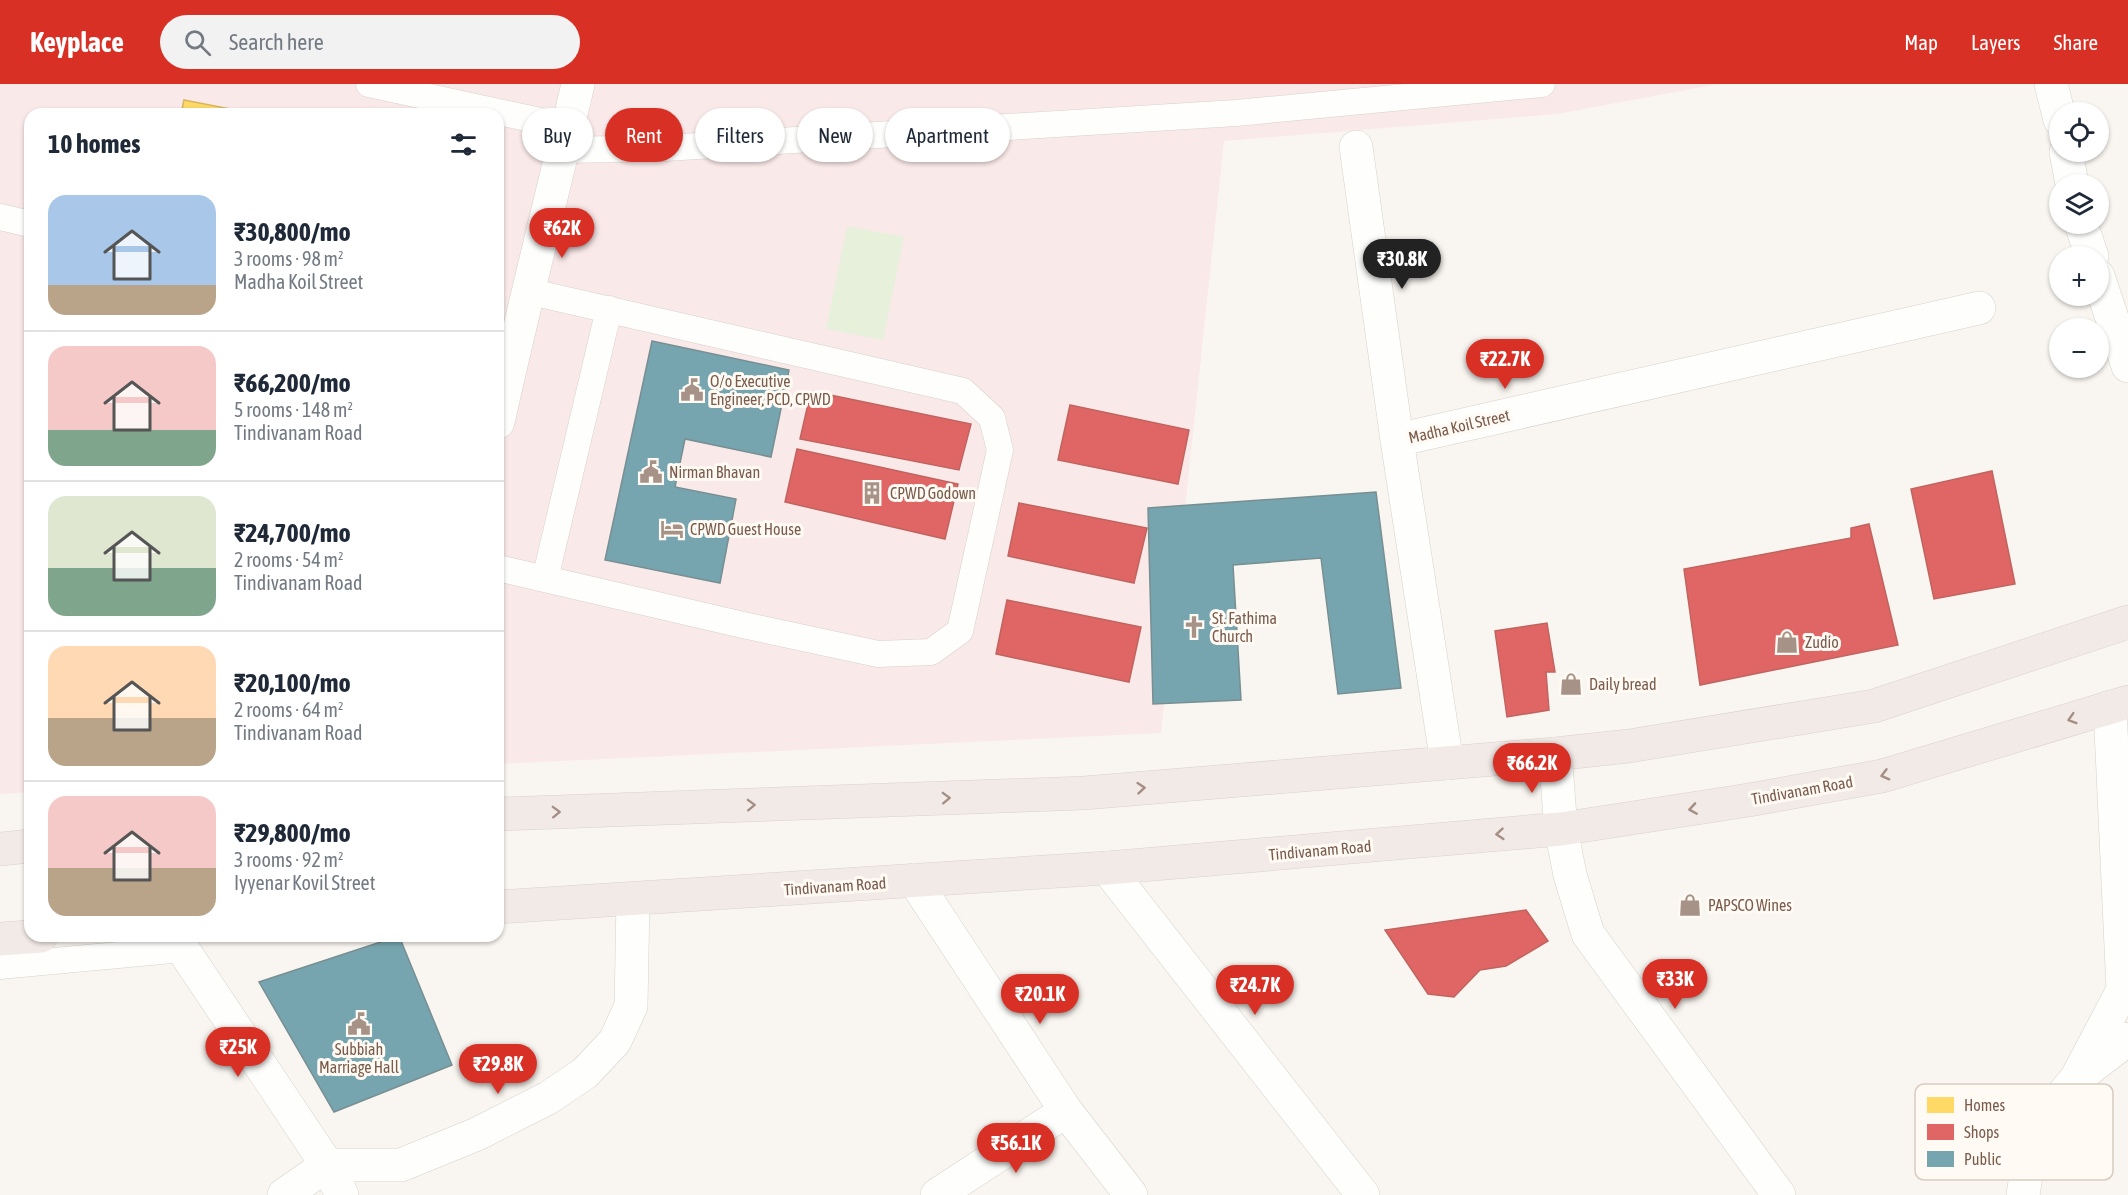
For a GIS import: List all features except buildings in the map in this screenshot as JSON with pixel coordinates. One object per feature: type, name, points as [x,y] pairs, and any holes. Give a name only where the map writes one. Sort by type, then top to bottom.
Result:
[{"type":"highway","points":[[504,814],[1084,792],[1629,746],[1874,706],[2128,622]]},
{"type":"highway","name":"Tindivanam Road","points":[[504,907],[1107,868],[1561,829],[1749,800],[1882,776],[2119,704]]},
{"type":"highway","points":[[0,849],[24,847]]},
{"type":"highway","points":[[0,939],[24,937]]},
{"type":"street","points":[[573,108],[578,84]]},
{"type":"street","points":[[2051,84],[2056,102]]},
{"type":"street","points":[[1356,147],[1397,440]]},
{"type":"street","points":[[504,364],[508,326],[527,291],[560,162]]},
{"type":"street","points":[[2108,306],[2128,366]]},
{"type":"street","name":"Madha Koil Street","points":[[1446,763],[1397,440],[1979,308]]},
{"type":"street","points":[[2072,1084],[2123,990],[2119,704]]},
{"type":"street","points":[[1554,754],[1561,829],[1570,875],[1588,934],[1779,1195]]},
{"type":"street","points":[[1107,868],[1363,1195]]},
{"type":"street","points":[[914,880],[1066,1111],[1131,1195]]},
{"type":"street","points":[[284,1195],[327,1165],[401,1165],[477,1134],[538,1103],[585,1073],[615,1041],[631,1006],[633,900]]},
{"type":"street","points":[[179,942],[327,1165],[342,1195]]},
{"type":"street","points":[[2076,1079],[2128,1040]]},
{"type":"street","points":[[937,1195],[1066,1111]]},
{"type":"street","points":[[2024,1195],[2026,1180]]},
{"type":"lane","points":[[369,84],[455,108]]},
{"type":"lane","points":[[593,141],[665,148],[1236,113],[1542,84]]},
{"type":"lane","points":[[504,122],[522,127]]},
{"type":"lane","points":[[0,217],[24,223]]},
{"type":"lane","points":[[504,569],[878,654],[931,652],[960,630],[1000,450],[992,418],[963,391],[527,291]]},
{"type":"lane","points":[[546,579],[609,309]]},
{"type":"lane","points":[[0,966],[179,942]]},
{"type":"shaded area","points":[[0,84],[1718,84],[1557,114],[1224,141],[1161,733],[504,764],[504,108],[24,108],[24,792],[0,794]]},
{"type":"green space","points":[[847,226],[904,237],[883,340],[826,329]]},
{"type":"place","name":"O/o Executive Engineer, PCD, CPWD","points":[[692,390]]},
{"type":"place","name":"Nirman Bhavan","points":[[651,472]]},
{"type":"place","name":"CPWD Godown","points":[[872,493]]},
{"type":"place","name":"CPWD Guest House","points":[[672,529]]},
{"type":"place","name":"St. Fathima Church","points":[[1194,627]]},
{"type":"place","name":"Zudio","points":[[1787,642]]},
{"type":"place","name":"Daily bread","points":[[1571,684]]},
{"type":"place","name":"PAPSCO Wines","points":[[1690,905]]},
{"type":"place","name":"Subbiah Marriage Hall","points":[[359,1024]]}]
